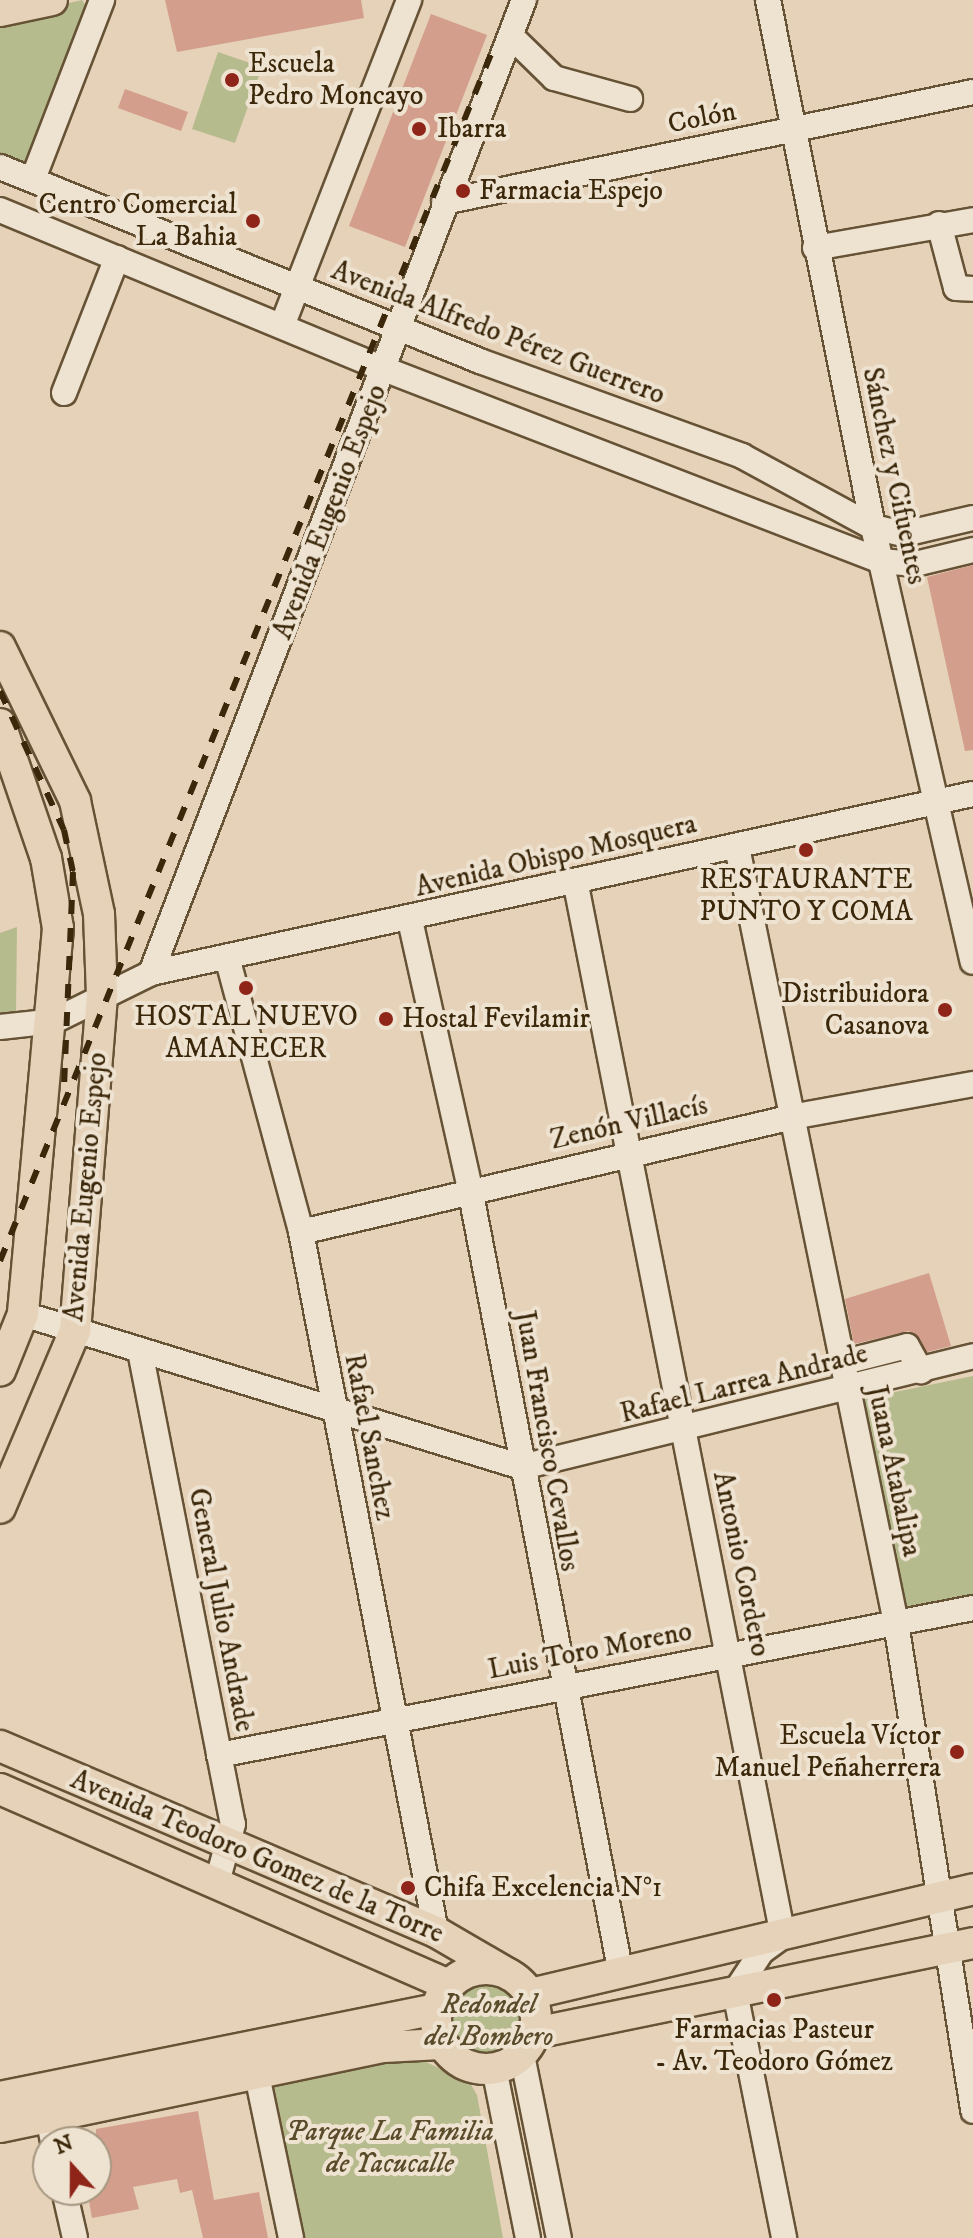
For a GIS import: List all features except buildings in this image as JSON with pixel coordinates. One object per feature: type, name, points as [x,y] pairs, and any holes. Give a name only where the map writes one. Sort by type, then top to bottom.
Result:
[{"type":"main road","points":[[0,11],[52,0]]},
{"type":"main road","points":[[0,647],[75,801],[99,914],[102,996]]},
{"type":"main road","points":[[0,724],[46,858],[58,928],[54,1021]]},
{"type":"main road","name":"Avenida Eugenio Espejo","points":[[0,1508],[75,1331],[102,996]]},
{"type":"main road","name":"Avenida Eugenio Espejo","points":[[0,1371],[23,1314],[54,1021]]},
{"type":"main road","name":"Avenida Teodoro Gomez de la Torre","points":[[0,1746],[436,1932],[520,1984]]},
{"type":"main road","name":"Avenida Teodoro Gomez de la Torre","points":[[0,1789],[218,1879],[442,1997]]},
{"type":"main road","points":[[0,2127],[254,2060],[442,1997],[471,1971],[520,1984],[621,1974],[942,1894],[973,1889]]},
{"type":"main road","points":[[254,2060],[441,2044],[471,2068],[494,2068],[528,2044],[735,1992],[973,1943]]},
{"type":"main road","points":[[520,1984],[528,2044]]},
{"type":"main road","points":[[441,2044],[442,1997]]},
{"type":"main road","points":[[0,2097],[48,2115]]},
{"type":"street","points":[[33,179],[102,0]]},
{"type":"street","points":[[282,326],[409,0]]},
{"type":"street","name":"Avenida Eugenio Espejo","points":[[54,1021],[151,973],[401,330],[444,202],[524,0]]},
{"type":"street","name":"Sánchez y Cifuentes","points":[[768,0],[790,130],[873,527],[973,962]]},
{"type":"street","points":[[511,36],[554,78],[630,99]]},
{"type":"street","name":"Colón","points":[[444,202],[973,92]]},
{"type":"street","name":"Avenida Alfredo Pérez Guerrero","points":[[0,167],[401,330],[742,456],[873,527],[904,534],[973,518]]},
{"type":"street","points":[[0,210],[384,369],[881,561],[915,564],[973,550]]},
{"type":"street","points":[[815,248],[973,220]]},
{"type":"street","points":[[939,224],[956,288],[973,289]]},
{"type":"street","points":[[64,393],[117,258]]},
{"type":"street","name":"Avenida Obispo Mosquera","points":[[151,973],[576,885],[973,794]]},
{"type":"street","name":"Juana Atabalipa","points":[[737,847],[797,1116],[841,1363],[896,1623],[942,1894],[942,1949],[973,2111]]},
{"type":"street","name":"Antonio Cordero","points":[[576,885],[783,1936]]},
{"type":"street","name":"Juan Francisco Cevallos","points":[[410,920],[470,1189],[561,1687],[621,1974]]},
{"type":"street","name":"Rafael Sanchez","points":[[227,957],[301,1232],[331,1408],[397,1721],[436,1932]]},
{"type":"street","points":[[0,1027],[54,1021]]},
{"type":"street","name":"Zenón Villacís","points":[[301,1232],[470,1189],[797,1116],[973,1084]]},
{"type":"street","name":"Rafael Larrea Andrade","points":[[23,1314],[522,1467],[847,1393],[973,1356]]},
{"type":"street","points":[[841,1363],[907,1346],[921,1371]]},
{"type":"street","name":"General Julio Andrade","points":[[140,1351],[233,1824],[218,1879]]},
{"type":"street","name":"Luis Toro Moreno","points":[[219,1755],[729,1653],[973,1608]]},
{"type":"street","points":[[783,1936],[762,1951],[735,1992],[784,2238]]},
{"type":"street","points":[[528,2044],[559,2238]]},
{"type":"street","points":[[254,2060],[291,2238]]},
{"type":"street","points":[[494,2068],[528,2238]]},
{"type":"street","points":[[68,2206],[75,2238]]},
{"type":"green space","points":[[82,0],[89,10],[29,168],[0,157],[0,19]]},
{"type":"green space","points":[[218,52],[262,67],[235,143],[192,129]]},
{"type":"green space","points":[[17,927],[16,1013],[0,1016],[0,933]]},
{"type":"green space","points":[[973,1376],[973,1596],[904,1610],[861,1399]]},
{"type":"green space","name":"Redondel del Bombero","points":[[489,1983],[504,1986],[516,1994],[524,2006],[527,2021],[524,2036],[516,2048],[504,2056],[489,2059],[474,2056],[462,2048],[454,2036],[451,2021],[454,2006],[462,1994],[474,1986]]},
{"type":"green space","name":"Parque La Familia de Yacucalle","points":[[403,2051],[470,2083],[477,2095],[503,2238],[305,2238],[269,2083]]},
{"type":"railway","points":[[0,1261],[492,52]]},
{"type":"railway","points":[[0,691],[64,830],[73,872],[64,1089]]},
{"type":"place","name":"Escuela Pedro Moncayo","points":[[232,80]]},
{"type":"place","name":"Ibarra","points":[[419,129]]},
{"type":"place","name":"Farmacia Espejo","points":[[463,191]]},
{"type":"place","name":"Centro Comercial La Bahia","points":[[253,221]]},
{"type":"place","name":"RESTAURANTE PUNTO Y COMA","points":[[806,850]]},
{"type":"place","name":"HOSTAL NUEVO AMANECER","points":[[246,988]]},
{"type":"place","name":"Distribuidora Casanova","points":[[945,1010]]},
{"type":"place","name":"Hostal Fevilamir","points":[[386,1019]]},
{"type":"place","name":"Escuela Víctor Manuel Peñaherrera","points":[[957,1752]]},
{"type":"place","name":"Chifa Excelencia N°1","points":[[408,1888]]},
{"type":"place","name":"Farmacias Pasteur - Av. Teodoro Gómez","points":[[774,2000]]}]
